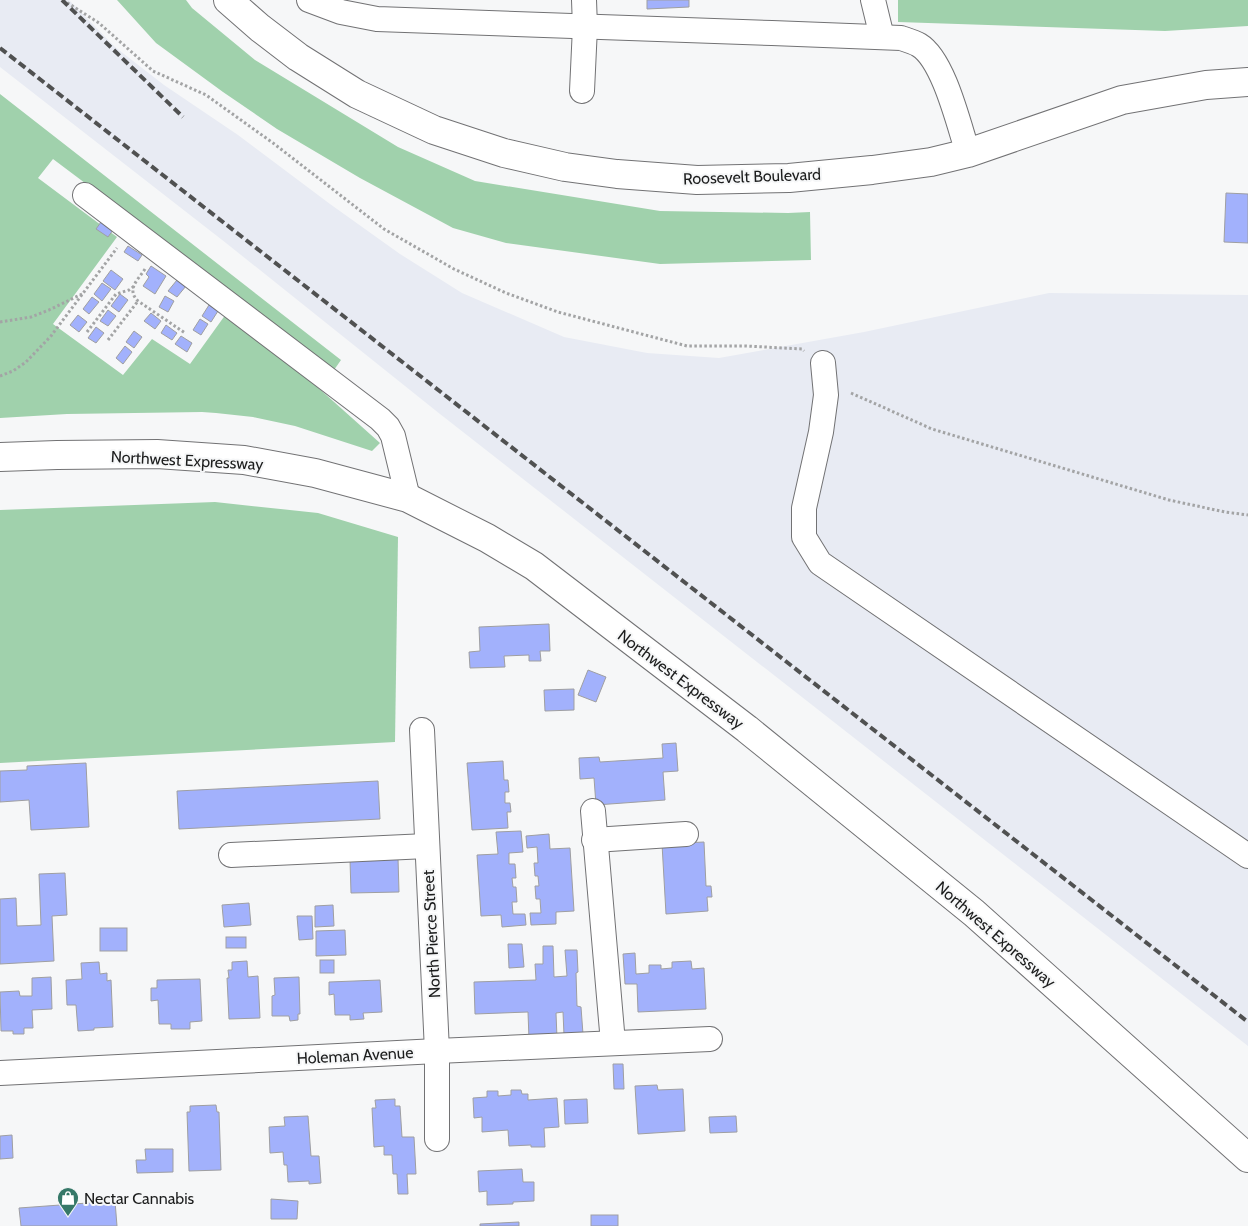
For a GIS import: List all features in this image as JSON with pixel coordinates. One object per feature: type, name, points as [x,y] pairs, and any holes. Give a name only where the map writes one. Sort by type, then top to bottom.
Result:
[{"type":"main road","name":"Roosevelt Boulevard","points":[[228,0],[298,58],[357,94],[443,133],[504,153],[565,167],[617,174],[697,180],[789,178],[912,165],[968,153],[1122,100],[1206,85],[1248,82]]},
{"type":"main road","name":"Northwest Expressway","points":[[0,457],[157,454],[244,460],[316,473],[408,498],[487,538],[534,566],[747,729],[974,913],[1248,1158]]},
{"type":"street","points":[[309,0],[340,12],[377,19],[901,38],[920,46],[933,60],[945,82],[968,153]]},
{"type":"street","points":[[582,91],[586,27],[584,0]]},
{"type":"street","points":[[873,0],[882,37]]},
{"type":"street","points":[[85,195],[380,419],[394,436],[408,498]]},
{"type":"street","points":[[823,363],[826,395],[821,432],[804,508],[804,537],[820,563],[1248,856]]},
{"type":"street","name":"North Pierce Street","points":[[422,730],[437,1051],[437,1139]]},
{"type":"street","points":[[593,811],[613,1043]]},
{"type":"street","points":[[594,840],[686,834]]},
{"type":"street","points":[[230,856],[427,846]]},
{"type":"street","name":"Holeman Avenue","points":[[0,1074],[710,1039]]},
{"type":"path","points":[[63,0],[99,23],[153,71],[206,95],[384,229],[454,268],[506,293],[558,312],[687,346],[746,346],[802,349],[823,363],[844,390],[932,429],[1168,500],[1248,515]]},
{"type":"path","points":[[0,376],[26,362],[51,336],[131,230]]},
{"type":"path","points":[[87,332],[116,294],[129,290],[133,286],[159,250]]},
{"type":"path","points":[[133,286],[132,292],[138,301],[185,333]]},
{"type":"path","points":[[0,322],[31,317],[83,294]]},
{"type":"path","points":[[108,340],[138,301]]},
{"type":"shaded area","points":[[0,0],[69,0],[115,47],[164,85],[238,135],[400,254],[462,293],[564,337],[647,353],[719,358],[864,332],[1049,293],[1248,295],[1248,1046],[0,67]]},
{"type":"green space","points":[[117,0],[186,0],[192,8],[255,60],[398,147],[475,181],[660,211],[810,212],[811,260],[660,264],[506,243],[453,228],[360,178],[277,129],[156,43]]},
{"type":"green space","points":[[898,0],[1248,0],[1248,26],[1165,31],[898,22]]},
{"type":"green space","points":[[0,94],[341,360],[334,370],[53,159],[38,178],[117,237],[53,324],[123,375],[152,339],[190,364],[226,314],[305,376],[380,443],[372,451],[295,426],[253,417],[202,412],[67,414],[0,418]]},
{"type":"green space","points":[[215,502],[318,513],[398,537],[395,742],[0,763],[0,510]]},
{"type":"building","points":[[647,0],[689,0],[689,7],[647,9]]},
{"type":"building","points":[[1226,193],[1248,194],[1248,243],[1224,242]]},
{"type":"building","points":[[101,222],[113,230],[108,237],[96,229]]},
{"type":"building","points":[[128,246],[142,255],[138,261],[124,252]]},
{"type":"building","points":[[151,266],[166,276],[155,294],[143,286],[149,277],[146,274]]},
{"type":"building","points":[[111,270],[123,279],[115,290],[103,281]]},
{"type":"building","points":[[177,280],[186,286],[177,297],[168,291]]},
{"type":"building","points":[[102,283],[111,289],[102,301],[94,294]]},
{"type":"building","points":[[120,294],[128,300],[119,312],[111,306]]},
{"type":"building","points":[[165,296],[174,301],[168,312],[159,307]]},
{"type":"building","points":[[92,297],[99,302],[89,314],[83,309]]},
{"type":"building","points":[[209,305],[218,311],[211,322],[202,316]]},
{"type":"building","points":[[108,310],[116,316],[108,326],[100,321]]},
{"type":"building","points":[[151,313],[161,321],[155,329],[144,321]]},
{"type":"building","points":[[78,315],[87,322],[79,332],[70,325]]},
{"type":"building","points":[[200,319],[208,324],[201,335],[193,330]]},
{"type":"building","points":[[166,325],[177,333],[172,340],[161,333]]},
{"type":"building","points":[[96,327],[104,333],[96,343],[88,338]]},
{"type":"building","points":[[134,331],[142,337],[134,348],[126,342]]},
{"type":"building","points":[[181,336],[192,343],[187,352],[175,344]]},
{"type":"building","points":[[125,346],[132,352],[123,364],[116,358]]},
{"type":"building","points":[[549,624],[550,651],[540,651],[541,661],[529,661],[529,655],[504,656],[505,667],[470,668],[469,652],[480,651],[479,627]]},
{"type":"building","points":[[588,670],[606,677],[596,702],[578,695]]},
{"type":"building","points":[[574,689],[574,710],[545,711],[544,690]]},
{"type":"building","points":[[676,743],[678,771],[663,772],[665,800],[596,805],[594,778],[580,779],[579,758],[599,757],[600,762],[663,758],[662,744]]},
{"type":"building","points":[[503,761],[504,780],[508,780],[509,792],[505,792],[505,803],[510,803],[511,812],[507,812],[508,828],[472,830],[467,763]]},
{"type":"building","points":[[86,763],[89,827],[31,830],[29,800],[0,802],[0,771],[27,770],[27,766]]},
{"type":"building","points":[[378,781],[380,819],[179,829],[177,791]]},
{"type":"building","points":[[521,831],[523,852],[509,853],[509,864],[515,864],[516,878],[512,878],[513,887],[516,887],[517,902],[512,902],[513,914],[525,914],[526,925],[502,927],[501,915],[481,916],[477,855],[498,854],[496,832]]},
{"type":"building","points":[[549,834],[550,849],[570,848],[574,911],[556,912],[556,924],[531,925],[530,913],[541,913],[540,899],[536,899],[535,886],[539,886],[538,876],[535,876],[534,863],[538,863],[537,847],[527,848],[526,836]]},
{"type":"building","points":[[704,842],[706,886],[711,886],[712,897],[707,897],[708,911],[666,914],[662,844]]},
{"type":"building","points":[[398,858],[399,892],[351,893],[350,860]]},
{"type":"building","points":[[65,873],[67,915],[52,916],[54,961],[0,964],[0,899],[16,898],[17,926],[41,925],[39,874]]},
{"type":"building","points":[[249,903],[251,925],[224,927],[222,905]]},
{"type":"building","points":[[333,905],[334,926],[315,927],[315,906]]},
{"type":"building","points":[[297,916],[312,916],[313,939],[299,940]]},
{"type":"building","points":[[100,928],[127,928],[127,951],[100,951]]},
{"type":"building","points":[[345,930],[346,955],[316,956],[316,931]]},
{"type":"building","points":[[226,937],[246,937],[246,948],[226,948]]},
{"type":"building","points":[[508,944],[522,944],[524,967],[509,968]]},
{"type":"building","points":[[543,946],[553,946],[554,977],[567,976],[565,950],[577,950],[577,1006],[581,1007],[583,1034],[564,1035],[563,1012],[556,1013],[557,1038],[529,1039],[528,1012],[475,1014],[474,982],[536,980],[535,964],[543,964]]},
{"type":"building","points":[[635,953],[636,974],[649,973],[649,965],[661,965],[661,969],[672,968],[672,962],[691,961],[692,969],[704,968],[706,1009],[638,1012],[637,984],[625,984],[623,954]]},
{"type":"building","points":[[320,960],[334,960],[334,973],[320,973]]},
{"type":"building","points":[[247,961],[248,977],[258,976],[260,1018],[229,1019],[228,970],[232,970],[232,962]]},
{"type":"building","points":[[99,962],[100,974],[107,973],[107,981],[111,980],[113,1027],[78,1031],[76,1005],[67,1005],[66,980],[82,979],[81,963]]},
{"type":"building","points":[[51,977],[52,1009],[32,1010],[33,1028],[24,1028],[24,1034],[13,1034],[13,1031],[1,1031],[0,992],[19,991],[20,996],[32,996],[32,978]]},
{"type":"building","points":[[299,977],[300,1014],[298,1014],[298,1020],[290,1021],[289,1016],[272,1016],[272,996],[275,995],[274,978]]},
{"type":"building","points":[[200,979],[202,1021],[190,1022],[190,1029],[171,1029],[171,1024],[159,1024],[158,1000],[151,1001],[151,988],[157,988],[157,980]]},
{"type":"building","points":[[380,980],[382,1012],[363,1013],[364,1019],[350,1020],[350,1015],[335,1015],[334,994],[329,995],[329,982]]},
{"type":"building","points":[[613,1064],[623,1064],[624,1089],[614,1089]]},
{"type":"building","points":[[657,1085],[658,1090],[683,1089],[685,1131],[638,1134],[635,1086]]},
{"type":"building","points":[[511,1090],[521,1090],[522,1094],[528,1094],[528,1100],[557,1098],[559,1127],[544,1128],[545,1147],[531,1147],[531,1145],[509,1146],[508,1130],[482,1132],[482,1117],[474,1118],[473,1098],[487,1097],[487,1091],[498,1091],[498,1096],[511,1095]]},
{"type":"building","points":[[395,1099],[395,1106],[400,1106],[402,1137],[414,1137],[416,1174],[407,1174],[408,1194],[398,1194],[397,1174],[393,1174],[392,1155],[384,1155],[384,1146],[374,1147],[372,1108],[376,1108],[375,1100]]},
{"type":"building","points":[[587,1099],[588,1123],[565,1124],[564,1100]]},
{"type":"building","points":[[216,1105],[217,1112],[219,1112],[221,1170],[189,1171],[187,1112],[190,1112],[190,1106]]},
{"type":"building","points":[[308,1116],[311,1156],[319,1156],[321,1183],[309,1184],[309,1181],[288,1182],[287,1165],[284,1165],[283,1152],[270,1153],[269,1127],[285,1126],[284,1117]]},
{"type":"building","points":[[736,1116],[737,1132],[710,1133],[709,1117]]},
{"type":"building","points":[[12,1135],[13,1158],[0,1159],[0,1136]]},
{"type":"building","points":[[145,1149],[173,1149],[173,1172],[137,1173],[136,1160],[146,1160]]},
{"type":"building","points":[[522,1169],[523,1182],[534,1182],[534,1201],[487,1205],[487,1191],[479,1192],[478,1171]]},
{"type":"building","points":[[271,1199],[298,1201],[297,1219],[271,1219]]},
{"type":"building","name":"Nectar Cannabis","points":[[115,1201],[117,1226],[21,1226],[19,1208]]},
{"type":"building","points":[[591,1215],[618,1215],[618,1226],[591,1226]]},
{"type":"building","points":[[519,1222],[519,1226],[480,1226],[480,1224]]},
{"type":"railway","points":[[62,0],[183,117]]},
{"type":"railway","points":[[0,48],[1248,1022]]},
{"type":"place","name":"Nectar Cannabis","points":[[68,1217]]}]
